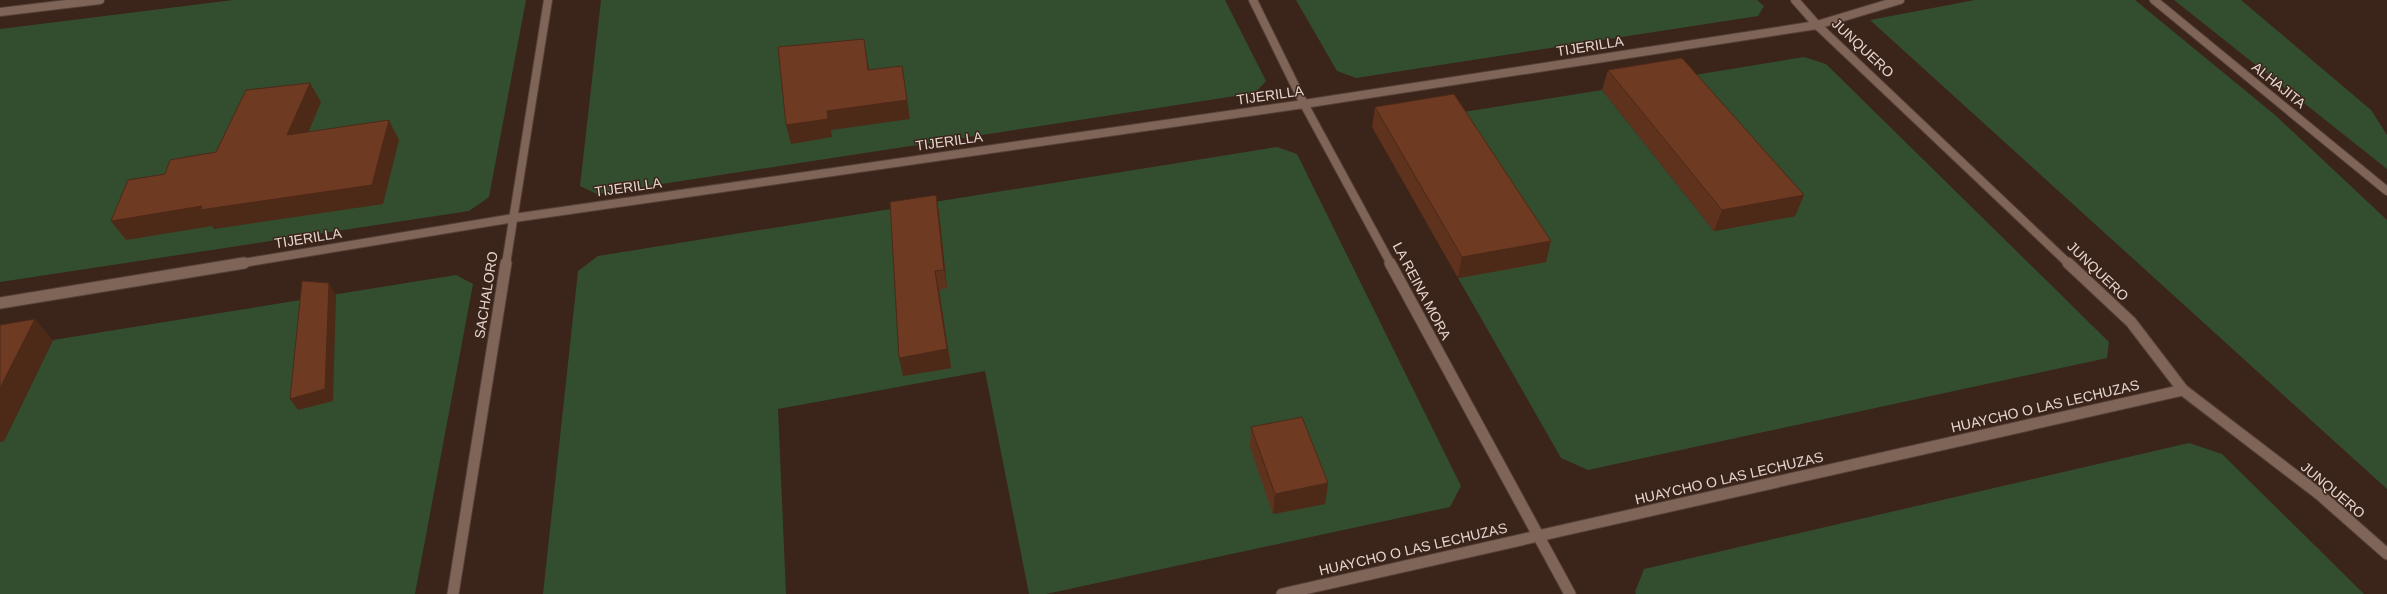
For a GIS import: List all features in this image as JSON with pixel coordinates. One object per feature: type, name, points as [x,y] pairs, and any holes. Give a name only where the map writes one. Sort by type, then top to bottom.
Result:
[{"type":"street","points":[[0,12],[100,0]]},
{"type":"street","name":"SACHALORO","points":[[453,594],[548,0]]},
{"type":"street","name":"LA REINA MORA","points":[[1253,0],[1304,104],[1570,594]]},
{"type":"street","name":"JUNQUERO","points":[[1795,0],[1817,25],[2131,322],[2183,390],[2319,494],[2387,554]]},
{"type":"street","name":"TIJERILLA","points":[[0,304],[514,218],[1304,104],[1817,25],[1900,0]]},
{"type":"street","name":"ALHAJITA","points":[[2154,0],[2387,191]]},
{"type":"street","name":"HUAYCHO O LAS LECHUZAS","points":[[1282,594],[2183,390]]},
{"type":"green space","points":[[233,0],[526,0],[489,197],[469,211],[0,282],[0,29]]},
{"type":"green space","points":[[601,0],[1225,0],[1266,81],[1255,93],[597,194],[580,186]]},
{"type":"green space","points":[[1296,0],[1757,0],[1764,6],[1758,16],[1356,78],[1337,71]]},
{"type":"green space","points":[[1975,0],[2135,0],[2275,115],[2387,220],[2387,489],[1870,20]]},
{"type":"green space","points":[[2174,0],[2241,0],[2371,110],[2387,135],[2387,169]]},
{"type":"green space","points":[[1804,57],[1826,64],[2109,342],[2107,358],[1588,470],[1561,458],[1458,278],[1545,262],[1451,114],[1602,90],[1714,231],[1795,216],[1676,78]]},
{"type":"green space","points":[[1277,147],[1297,154],[1461,486],[1450,507],[1046,594],[1029,594],[985,371],[778,409],[786,594],[543,594],[578,271],[598,256]]},
{"type":"green space","points":[[456,275],[473,284],[415,594],[0,594],[0,442],[4,441],[53,340]]},
{"type":"green space","points":[[2189,443],[2222,454],[2364,594],[1636,594],[1635,592],[1644,569]]},
{"type":"building","points":[[864,39],[868,70],[902,66],[907,100],[827,111],[828,119],[786,125],[778,47]]},
{"type":"building","points":[[1682,58],[1804,195],[1722,210],[1608,70]]},
{"type":"building","points":[[310,83],[287,135],[389,120],[372,185],[200,210],[202,206],[111,221],[128,180],[165,174],[170,160],[216,152],[246,90]]},
{"type":"building","points":[[1454,94],[1551,241],[1462,257],[1375,107]]},
{"type":"building","points":[[936,195],[944,270],[935,271],[947,349],[899,358],[890,202]]},
{"type":"building","points":[[302,281],[329,283],[325,389],[290,399]]},
{"type":"building","points":[[35,319],[0,388],[0,325]]},
{"type":"building","points":[[1302,417],[1328,483],[1275,494],[1251,427]]}]
